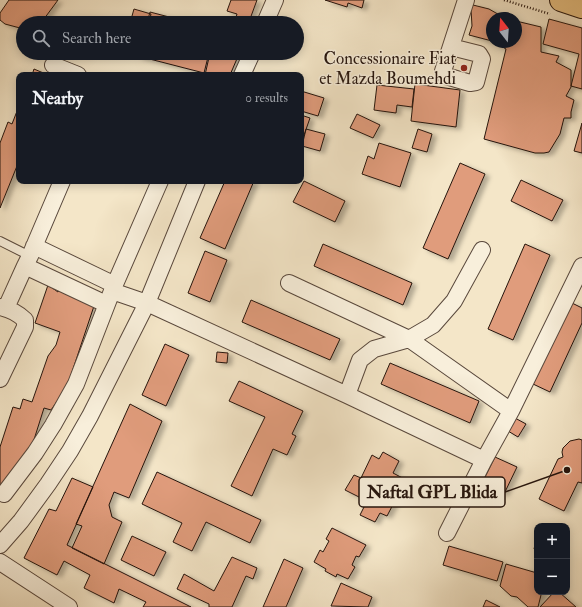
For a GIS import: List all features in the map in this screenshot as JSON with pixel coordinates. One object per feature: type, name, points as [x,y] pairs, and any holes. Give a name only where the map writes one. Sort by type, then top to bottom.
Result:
[{"type":"main road","points":[[557,8],[582,7]]},
{"type":"street","points":[[268,16],[275,0]]},
{"type":"street","points":[[451,46],[466,0]]},
{"type":"street","points":[[243,72],[249,60]]},
{"type":"street","points":[[53,65],[70,72]]},
{"type":"street","points":[[0,379],[25,327],[25,320],[20,314],[3,307],[30,256],[61,184]]},
{"type":"street","points":[[4,494],[35,453],[76,384],[111,293],[159,184]]},
{"type":"street","points":[[0,545],[21,522],[48,484],[70,451],[90,416],[148,303],[196,184]]},
{"type":"street","points":[[347,395],[360,360],[374,349],[409,339],[433,324],[454,300],[482,250]]},
{"type":"street","points":[[30,256],[111,293],[148,303],[484,460]]},
{"type":"street","points":[[30,256],[111,293]]},
{"type":"street","points":[[447,533],[511,411],[582,266]]},
{"type":"street","points":[[289,283],[409,339],[511,411]]},
{"type":"street","points":[[0,562],[69,607]]},
{"type":"lane","points":[[0,241],[30,256]]},
{"type":"path","points":[[504,0],[557,8]]},
{"type":"building","points":[[9,0],[58,0],[46,16],[16,16],[16,27],[5,24],[0,20],[0,13]]},
{"type":"building","points":[[231,0],[257,0],[251,16],[236,16],[237,14],[227,11]]},
{"type":"building","points":[[325,0],[364,0],[362,8],[348,3],[347,7]]},
{"type":"building","points":[[473,5],[489,9],[494,12],[486,12],[486,39],[469,35],[472,26],[471,9]]},
{"type":"building","points":[[134,9],[151,14],[151,16],[132,16]]},
{"type":"building","points":[[150,12],[165,16],[149,16]]},
{"type":"building","points":[[549,19],[582,28],[582,89],[571,86],[579,54],[543,44]]},
{"type":"building","points":[[522,22],[541,27],[541,52],[559,56],[556,62],[571,70],[571,87],[566,96],[574,100],[571,118],[564,118],[560,134],[549,152],[535,153],[484,139],[506,49],[504,48],[522,48]]},
{"type":"building","points":[[154,60],[207,60],[204,72]]},
{"type":"building","points":[[208,60],[236,60],[231,72],[206,72]]},
{"type":"building","points":[[34,69],[41,72],[33,72]]},
{"type":"building","points":[[415,84],[460,90],[456,127],[411,121]]},
{"type":"building","points":[[377,85],[414,89],[412,107],[397,105],[396,113],[374,110]]},
{"type":"building","points":[[304,92],[324,98],[318,116],[304,112]]},
{"type":"building","points":[[16,114],[16,168],[0,208],[0,143],[8,122],[12,124]]},
{"type":"building","points":[[357,114],[380,125],[373,138],[350,128]]},
{"type":"building","points":[[304,116],[310,118],[304,135]]},
{"type":"building","points":[[582,123],[582,153],[574,151]]},
{"type":"building","points":[[306,129],[325,134],[320,151],[304,147]]},
{"type":"building","points":[[418,129],[432,134],[427,152],[412,148]]},
{"type":"building","points":[[379,143],[411,153],[400,187],[362,174],[368,156],[374,159]]},
{"type":"building","points":[[460,163],[485,174],[448,259],[423,248]]},
{"type":"building","points":[[521,180],[563,200],[552,221],[511,201]]},
{"type":"building","points":[[304,181],[345,201],[335,222],[293,202],[302,184],[304,184]]},
{"type":"building","points":[[224,184],[253,184],[225,249],[200,238]]},
{"type":"building","points":[[323,244],[412,283],[403,305],[314,266]]},
{"type":"building","points":[[525,244],[550,255],[513,340],[488,329]]},
{"type":"building","points":[[205,251],[227,260],[210,302],[188,293]]},
{"type":"building","points":[[48,285],[58,292],[63,286],[94,306],[67,387],[51,410],[44,408],[32,446],[0,491],[0,447],[13,407],[20,409],[23,399],[32,402],[48,356],[56,345],[60,332],[35,323]]},
{"type":"building","points":[[251,300],[340,339],[330,360],[242,322]]},
{"type":"building","points":[[572,303],[582,308],[582,323],[550,392],[533,384]]},
{"type":"building","points":[[165,344],[189,355],[166,406],[142,395]]},
{"type":"building","points":[[217,352],[228,353],[227,363],[216,362]]},
{"type":"building","points":[[390,363],[479,401],[470,423],[381,384]]},
{"type":"building","points":[[239,381],[303,411],[292,434],[296,436],[287,455],[273,449],[252,496],[231,486],[265,417],[229,401]]},
{"type":"building","points":[[130,404],[162,421],[129,498],[114,492],[109,505],[112,517],[122,522],[104,564],[72,548],[82,526],[76,524]]},
{"type":"building","points":[[515,418],[526,424],[518,437],[508,431]]},
{"type":"building","points":[[579,439],[582,440],[582,483],[578,482],[564,511],[539,499],[558,459],[563,457],[563,448],[570,441]]},
{"type":"building","points":[[383,452],[399,461],[393,473],[414,484],[407,499],[398,495],[387,516],[380,513],[375,522],[360,515],[367,501],[345,490],[354,475],[361,478],[372,455],[379,459]]},
{"type":"building","points":[[495,457],[517,467],[504,494],[482,483]]},
{"type":"building","points":[[157,472],[261,520],[250,543],[206,522],[192,551],[173,542],[182,523],[142,504]]},
{"type":"building","points":[[72,478],[93,487],[67,545],[191,607],[143,607],[146,602],[119,589],[114,603],[84,588],[90,575],[64,561],[57,575],[24,558],[49,509],[56,511]]},
{"type":"building","points":[[332,528],[366,545],[359,557],[356,556],[352,565],[355,567],[348,579],[337,574],[336,577],[325,571],[326,569],[314,562],[320,550],[323,552],[329,541],[326,539]]},
{"type":"building","points":[[132,536],[166,552],[154,576],[121,560]]},
{"type":"building","points":[[449,546],[503,562],[497,581],[443,565]]},
{"type":"building","points":[[232,557],[257,568],[253,579],[246,576],[232,607],[209,607],[209,604],[177,589],[184,574],[214,591]]},
{"type":"building","points":[[284,559],[303,568],[286,607],[263,607]]},
{"type":"building","points":[[506,564],[534,572],[534,595],[541,595],[538,607],[528,607],[517,597],[511,596],[500,586]]},
{"type":"building","points":[[341,583],[372,597],[368,607],[331,606]]},
{"type":"building","points":[[551,595],[562,595],[576,607],[540,607]]},
{"type":"building","points":[[486,600],[500,607],[483,607]]},
{"type":"place","name":"Concessionaire Fiat et Mazda Boumehdi","points":[[464,68]]},
{"type":"place","name":"Naftal GPL Blida","points":[[567,470]]}]
